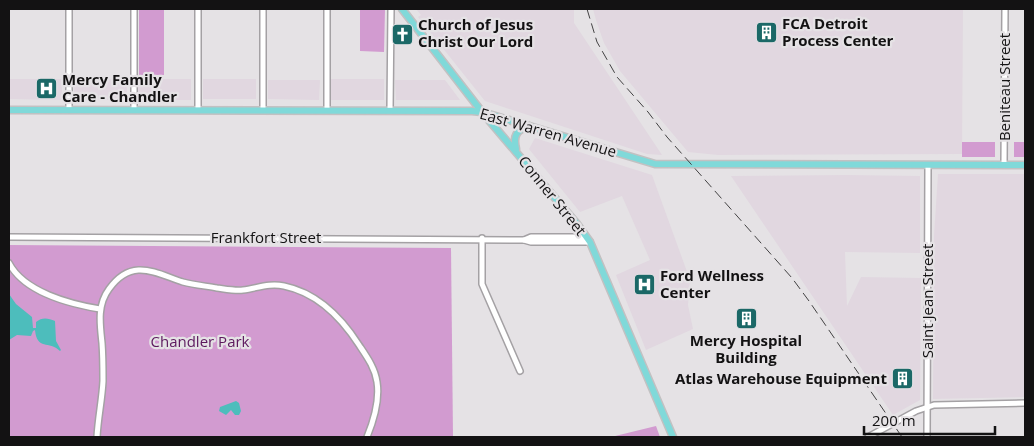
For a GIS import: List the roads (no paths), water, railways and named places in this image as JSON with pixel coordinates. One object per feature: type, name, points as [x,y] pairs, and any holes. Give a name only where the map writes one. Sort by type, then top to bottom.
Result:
[{"type":"main road","name":"Conner Street","points":[[402,9],[482,112],[588,240],[673,437]]},
{"type":"main road","name":"East Warren Avenue","points":[[9,110],[390,110],[482,112],[655,164],[1025,165]]},
{"type":"main road","points":[[517,153],[514,141],[516,134],[521,129],[529,126]]},
{"type":"street","points":[[69,9],[69,110]]},
{"type":"street","points":[[134,9],[134,110]]},
{"type":"street","points":[[198,9],[198,110]]},
{"type":"street","points":[[263,9],[263,110]]},
{"type":"street","points":[[327,9],[327,110]]},
{"type":"street","points":[[390,110],[391,9]]},
{"type":"street","name":"Beniteau Street","points":[[1004,165],[1005,9]]},
{"type":"street","name":"Saint Jean Street","points":[[927,437],[928,165]]},
{"type":"street","name":"Frankfort Street","points":[[9,237],[482,238],[524,240],[531,237],[588,240]]},
{"type":"street","points":[[482,238],[482,284],[520,372]]},
{"type":"street","points":[[9,263],[18,275],[41,291],[71,303],[100,309]]},
{"type":"street","points":[[97,437],[103,379],[100,309],[104,296],[115,281],[126,274],[140,270],[154,271],[194,285],[239,290],[274,284],[294,288],[327,307],[342,322],[374,370],[378,389],[376,409],[367,437]]},
{"type":"street","points":[[868,437],[916,411],[934,405],[1025,404]]},
{"type":"water","points":[[9,294],[16,304],[32,317],[33,328],[36,328],[36,322],[41,319],[55,321],[56,341],[60,351],[38,341],[35,330],[31,336],[17,335],[9,340]]},
{"type":"water","points":[[236,401],[239,403],[241,411],[239,415],[235,415],[231,410],[226,415],[219,411],[220,407]]},
{"type":"railway","points":[[587,9],[597,42],[617,77],[667,137],[792,278],[902,437]]},
{"type":"place","name":"FCA Detroit Process Center","points":[[766,33]]},
{"type":"place","name":"Church of Jesus Christ Our Lord","points":[[402,34]]},
{"type":"place","name":"Mercy Family Care - Chandler","points":[[46,89]]},
{"type":"place","name":"Ford Wellness Center","points":[[644,285]]},
{"type":"place","name":"Mercy Hospital Building","points":[[746,318]]},
{"type":"place","name":"Atlas Warehouse Equipment","points":[[903,379]]},
{"type":"park label","name":"Chandler Park","points":[[200,342]]}]
